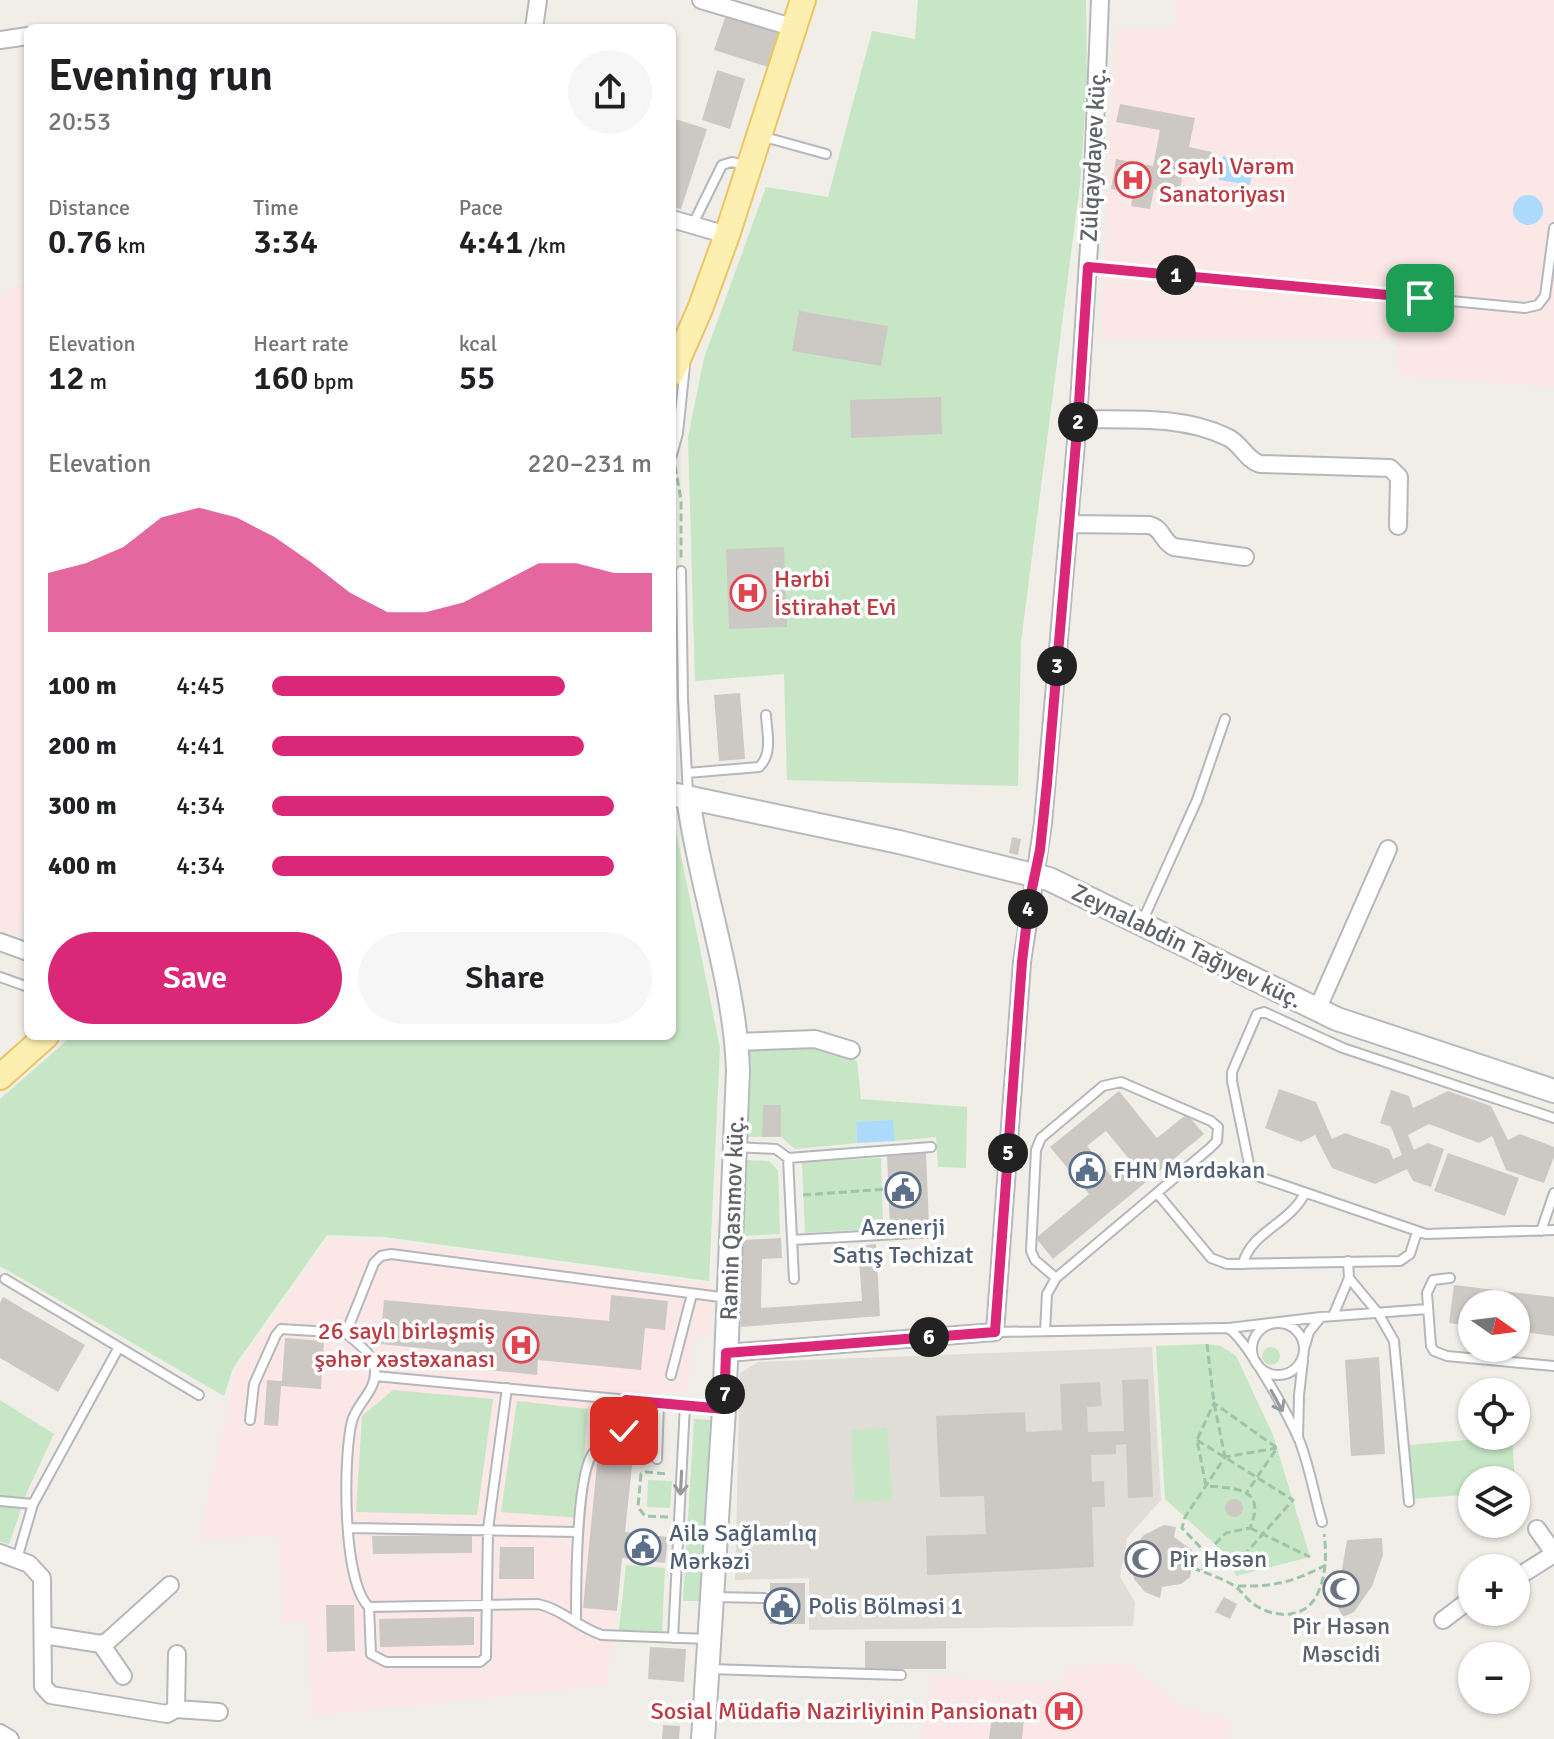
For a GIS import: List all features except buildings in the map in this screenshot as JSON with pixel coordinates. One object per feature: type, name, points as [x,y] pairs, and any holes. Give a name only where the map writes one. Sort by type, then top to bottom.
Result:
[{"type":"main road","points":[[676,364],[727,235],[803,0]]},
{"type":"main road","points":[[0,1077],[42,1040]]},
{"type":"street","points":[[535,24],[538,0]]},
{"type":"street","points":[[701,0],[795,28]]},
{"type":"street","name":"Zülqaydayev küç.","points":[[995,1332],[1022,962],[1043,823],[1078,419],[1100,0]]},
{"type":"street","points":[[0,40],[24,37]]},
{"type":"street","points":[[676,220],[727,235]]},
{"type":"street","points":[[1078,419],[1185,422],[1230,438],[1246,456],[1260,464],[1390,468],[1399,477],[1398,526]]},
{"type":"street","points":[[1069,524],[1149,525],[1160,530],[1168,545],[1245,557]]},
{"type":"street","name":"Zeynalabdin Tağıyev küç.","points":[[680,795],[1035,874],[1073,889],[1317,1010],[1554,1091]]},
{"type":"street","name":"Ramin Qasımov küç.","points":[[680,795],[736,1042],[738,1071],[724,1409],[703,1739]]},
{"type":"street","points":[[1317,1010],[1388,849]]},
{"type":"street","points":[[0,942],[24,951]]},
{"type":"street","points":[[736,1042],[815,1039],[851,1050]]},
{"type":"street","points":[[726,1353],[995,1332]]},
{"type":"street","points":[[1530,1571],[1554,1554],[1537,1529]]},
{"type":"street","points":[[0,1553],[29,1564],[42,1578],[43,1686],[51,1695],[167,1714],[176,1709],[219,1712]]},
{"type":"street","points":[[44,1635],[101,1644],[170,1585]]},
{"type":"street","points":[[1443,1620],[1458,1609]]},
{"type":"street","points":[[101,1644],[123,1676]]},
{"type":"street","points":[[176,1709],[177,1654]]},
{"type":"street","points":[[0,1733],[10,1739]]},
{"type":"lane","points":[[760,135],[826,154]]},
{"type":"lane","points":[[693,225],[722,165],[732,162],[750,166]]},
{"type":"lane","points":[[1088,267],[1525,308],[1538,305],[1545,296],[1554,228]]},
{"type":"lane","points":[[676,440],[688,339]]},
{"type":"lane","points":[[680,795],[687,773],[681,571]]},
{"type":"lane","points":[[687,773],[759,767],[768,754],[766,715]]},
{"type":"lane","points":[[1142,923],[1193,811],[1225,719]]},
{"type":"lane","points":[[0,977],[24,986]]},
{"type":"lane","points":[[1554,1118],[1343,1048],[1264,1012],[1257,1014],[1232,1072],[1249,1164],[1257,1176],[1417,1232],[1554,1230]]},
{"type":"lane","points":[[1045,1331],[1047,1294],[1056,1278],[1210,1148],[1217,1141],[1218,1127],[1211,1121],[1121,1082],[1103,1086],[1041,1138],[1036,1150],[1031,1251],[1035,1260],[1056,1278]]},
{"type":"lane","points":[[735,1147],[776,1149],[788,1158],[931,1147]]},
{"type":"lane","points":[[788,1158],[794,1279]]},
{"type":"lane","points":[[1157,1193],[1211,1258],[1227,1264],[1400,1261],[1410,1254],[1417,1232]]},
{"type":"lane","points":[[1243,1264],[1253,1242],[1288,1217],[1305,1193]]},
{"type":"lane","points":[[1541,1231],[1554,1193]]},
{"type":"lane","points":[[792,1240],[934,1232]]},
{"type":"lane","points":[[346,1333],[374,1263],[381,1256],[391,1254],[729,1298]]},
{"type":"lane","points":[[1333,1316],[1349,1278],[1348,1261]]},
{"type":"lane","points":[[1349,1278],[1378,1313],[1394,1341],[1409,1502]]},
{"type":"lane","points":[[1450,1278],[1433,1280],[1429,1285],[1431,1346],[1439,1354],[1554,1366]]},
{"type":"lane","points":[[5,1279],[199,1395]]},
{"type":"lane","points":[[671,1375],[692,1294]]},
{"type":"lane","points":[[995,1332],[1227,1328],[1428,1309]]},
{"type":"lane","points":[[1227,1328],[1239,1336],[1256,1362],[1269,1374],[1287,1373],[1295,1369],[1309,1332],[1321,1317]]},
{"type":"lane","points":[[1298,1439],[1303,1344],[1294,1329],[1277,1323],[1268,1325],[1255,1336],[1252,1354],[1298,1439],[1322,1522]]},
{"type":"lane","points":[[250,1420],[254,1384],[281,1329],[346,1333],[371,1358],[375,1376],[373,1386],[355,1414],[349,1435],[345,1505],[359,1591],[369,1607],[371,1654],[386,1662],[480,1662],[486,1657],[488,1529],[507,1388]]},
{"type":"lane","points":[[17,1559],[33,1504],[119,1347]]},
{"type":"lane","points":[[375,1376],[724,1409]]},
{"type":"lane","points":[[576,1621],[577,1532],[590,1456],[596,1449],[621,1436],[626,1400]]},
{"type":"lane","points":[[657,1459],[659,1403]]},
{"type":"lane","points":[[673,1638],[685,1405]]},
{"type":"lane","points":[[0,1501],[33,1504]]},
{"type":"lane","points":[[348,1528],[577,1532]]},
{"type":"lane","points":[[713,1597],[764,1598]]},
{"type":"lane","points":[[369,1607],[538,1604],[552,1607],[602,1635],[711,1640]]},
{"type":"lane","points":[[708,1669],[901,1675]]},
{"type":"path","points":[[676,474],[681,499],[681,571]]},
{"type":"path","points":[[791,1196],[888,1189]]},
{"type":"path","points":[[1203,1572],[1204,1551],[1182,1528],[1182,1524],[1225,1457],[1207,1344]]},
{"type":"path","points":[[1206,1486],[1197,1440],[1214,1403]]},
{"type":"path","points":[[1214,1403],[1277,1448]]},
{"type":"path","points":[[1197,1440],[1293,1500],[1246,1553],[1231,1558]]},
{"type":"path","points":[[1225,1457],[1277,1448]]},
{"type":"path","points":[[1247,1492],[1277,1448]]},
{"type":"path","points":[[679,1518],[645,1516],[638,1507],[641,1474],[681,1475]]},
{"type":"path","points":[[1206,1486],[1239,1488],[1247,1492],[1253,1499],[1255,1516],[1250,1528]]},
{"type":"path","points":[[1235,1586],[1252,1603],[1265,1610],[1286,1615],[1298,1614],[1315,1598],[1326,1565],[1322,1522]]},
{"type":"path","points":[[1215,1544],[1226,1533],[1250,1528],[1310,1557]]},
{"type":"path","points":[[1193,1568],[1235,1586],[1259,1587],[1291,1582],[1326,1565]]},
{"type":"shaded area","points":[[1177,0],[1554,0],[1554,387],[1399,376],[1397,338],[1100,339],[1116,29],[1174,29]]},
{"type":"shaded area","points":[[24,281],[24,913],[15,941],[0,935],[0,298]]},
{"type":"shaded area","points":[[329,1239],[384,1240],[712,1285],[710,1337],[692,1338],[688,1393],[638,1391],[625,1532],[668,1537],[665,1563],[622,1559],[607,1685],[312,1716],[308,1621],[283,1623],[278,1536],[199,1539],[236,1370]]},
{"type":"shaded area","points":[[1152,1347],[1161,1500],[1127,1538],[1120,1577],[1135,1602],[1133,1626],[809,1630],[809,1578],[735,1580],[740,1373],[758,1362]]},
{"type":"shaded area","name":"Sosial Müdafiə Nazirliyinin Pansionatı","points":[[1130,1664],[1172,1700],[1234,1723],[1230,1739],[920,1739],[932,1676],[1061,1686],[1065,1666]]},
{"type":"green space","points":[[918,0],[1086,0],[1087,82],[1080,184],[1021,642],[1018,786],[787,780],[784,674],[695,681],[688,437],[704,358],[766,187],[828,197],[872,31],[915,39]]},
{"type":"green space","points":[[676,831],[720,1048],[709,1281],[384,1237],[327,1235],[233,1368],[224,1396],[0,1266],[0,1099],[67,1040],[676,1040]]},
{"type":"green space","points":[[809,1046],[857,1061],[861,1099],[967,1107],[966,1168],[938,1167],[936,1137],[895,1141],[893,1121],[856,1122],[857,1143],[795,1149],[781,1137],[748,1137],[747,1050]]},
{"type":"green space","points":[[881,1158],[883,1228],[805,1233],[802,1162]]},
{"type":"green space","points":[[744,1160],[769,1161],[778,1170],[780,1234],[741,1236]]},
{"type":"green space","points":[[1156,1346],[1221,1346],[1236,1356],[1273,1435],[1310,1557],[1236,1576],[1230,1558],[1165,1499]]},
{"type":"green space","points":[[1271,1347],[1280,1356],[1271,1365],[1262,1356]]},
{"type":"green space","points":[[393,1390],[493,1399],[477,1515],[356,1512],[362,1416]]},
{"type":"green space","points":[[0,1400],[54,1434],[27,1492],[9,1544],[0,1542]]},
{"type":"green space","points":[[517,1401],[588,1409],[580,1518],[501,1512]]},
{"type":"green space","points":[[694,1419],[710,1420],[700,1601],[683,1601]]},
{"type":"green space","points":[[887,1428],[892,1500],[855,1502],[851,1430]]},
{"type":"green space","points":[[1458,1441],[1458,1450],[1513,1450],[1514,1466],[1458,1466],[1458,1495],[1413,1499],[1409,1445]]},
{"type":"green space","points":[[648,1480],[672,1481],[670,1508],[647,1507]]},
{"type":"green space","points":[[626,1565],[665,1568],[662,1631],[619,1630]]},
{"type":"water","points":[[1223,156],[1254,162],[1250,185],[1219,180]]},
{"type":"water","points":[[1528,195],[1539,199],[1543,210],[1539,221],[1528,225],[1517,221],[1513,210],[1517,199]]},
{"type":"water","points":[[893,1120],[895,1141],[857,1143],[856,1122]]},
{"type":"place","name":"2 saylı Vərəm Sanatoriyası","points":[[1133,180]]},
{"type":"place","name":"Hərbi İstirahət Evi","points":[[748,593]]},
{"type":"place","name":"FHN Mərdəkan","points":[[1087,1170]]},
{"type":"place","name":"Azenerji Satış Təchizat","points":[[903,1190]]},
{"type":"place","name":"26 saylı birləşmiş şəhər xəstəxanası","points":[[521,1345]]},
{"type":"place","name":"Ailə Sağlamlıq Mərkəzi","points":[[643,1547]]},
{"type":"place","name":"Pir Həsən","points":[[1143,1559]]},
{"type":"place","name":"Pir Həsən Məscidi","points":[[1341,1589]]},
{"type":"place","name":"Polis Bölməsi 1","points":[[782,1606]]},
{"type":"place","name":"Sosial Müdafiə Nazirliyinin Pansionatı","points":[[1064,1711]]},
{"type":"route","points":[[624,1431],[626,1400],[724,1409],[726,1353],[995,1332],[1022,962],[1047,783],[1088,267],[1420,298]]}]
